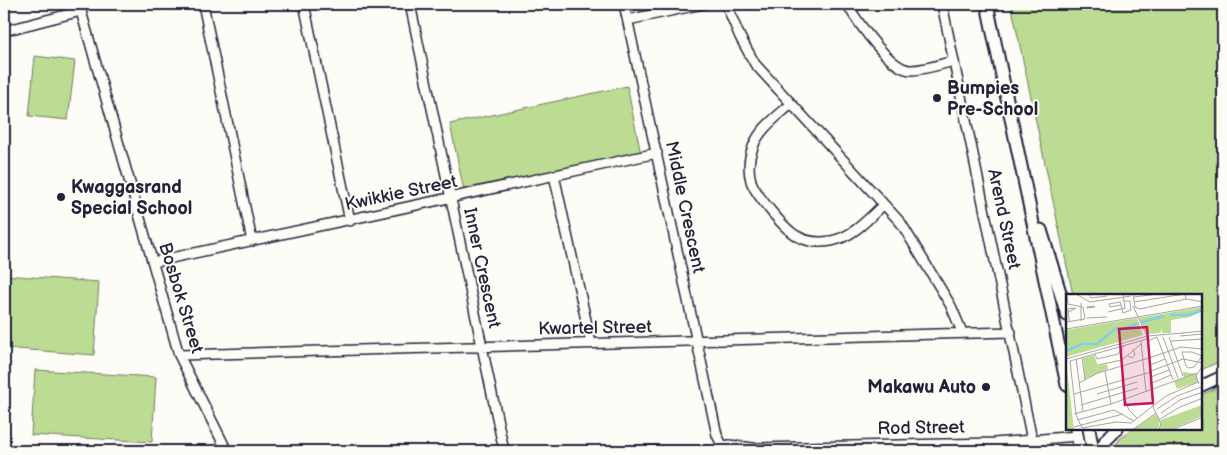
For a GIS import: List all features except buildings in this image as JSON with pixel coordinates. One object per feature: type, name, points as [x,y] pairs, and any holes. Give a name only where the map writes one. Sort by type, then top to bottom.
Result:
[{"type":"main road","points":[[987,4],[1066,380]]},
{"type":"main road","points":[[1019,156],[1066,312]]},
{"type":"main road","points":[[1092,430],[1093,451]]},
{"type":"main road","points":[[1100,451],[1106,440],[1116,430]]},
{"type":"main road","points":[[1076,432],[1080,451]]},
{"type":"street","points":[[203,4],[252,241]]},
{"type":"street","points":[[304,4],[350,221]]},
{"type":"street","name":"Inner Crescent","points":[[410,4],[504,451]]},
{"type":"street","name":"Middle Crescent","points":[[624,4],[696,342],[714,417],[726,448]]},
{"type":"street","points":[[628,20],[703,4]]},
{"type":"street","points":[[726,4],[740,37],[755,64],[884,205],[908,234],[951,306],[962,332]]},
{"type":"street","points":[[847,4],[868,35],[901,68],[914,70],[954,61]]},
{"type":"street","name":"Arend Street","points":[[942,4],[1032,440]]},
{"type":"street","points":[[4,31],[80,7]]},
{"type":"street","name":"Bosbok Street","points":[[80,7],[180,355],[228,451]]},
{"type":"street","points":[[791,104],[757,137],[750,156],[749,172],[755,190],[790,231],[798,237],[813,242],[841,239],[853,232],[884,205]]},
{"type":"street","name":"Kwikkie Street","points":[[152,262],[350,221],[657,153]]},
{"type":"street","points":[[554,175],[591,343]]},
{"type":"street","name":"Kwartel Street","points":[[180,355],[1011,332]]},
{"type":"street","points":[[1202,386],[1223,376]]},
{"type":"street","name":"Rod Street","points":[[616,451],[726,448],[995,447],[1032,440],[1045,440],[1076,432]]},
{"type":"street","points":[[1045,440],[1045,451]]},
{"type":"green space","points":[[638,4],[677,4],[640,13]]},
{"type":"green space","points":[[1011,4],[1223,4],[1223,360],[1202,370],[1202,294],[1073,294]]},
{"type":"green space","points":[[35,56],[75,61],[68,120],[29,116]]},
{"type":"green space","points":[[627,86],[641,154],[464,191],[450,124]]},
{"type":"green space","points":[[4,275],[99,282],[94,355],[4,348]]},
{"type":"green space","points":[[35,370],[156,377],[152,442],[31,435]]},
{"type":"green space","points":[[1223,385],[1223,451],[1112,451],[1119,440],[1131,430],[1202,430],[1202,395]]},
{"type":"waterway","points":[[1216,4],[1223,22]]},
{"type":"place","name":"Bumpies Pre-School","points":[[937,98]]},
{"type":"place","name":"Kwaggasrand Special School","points":[[61,197]]},
{"type":"place","name":"Makawu Auto","points":[[986,387]]}]
